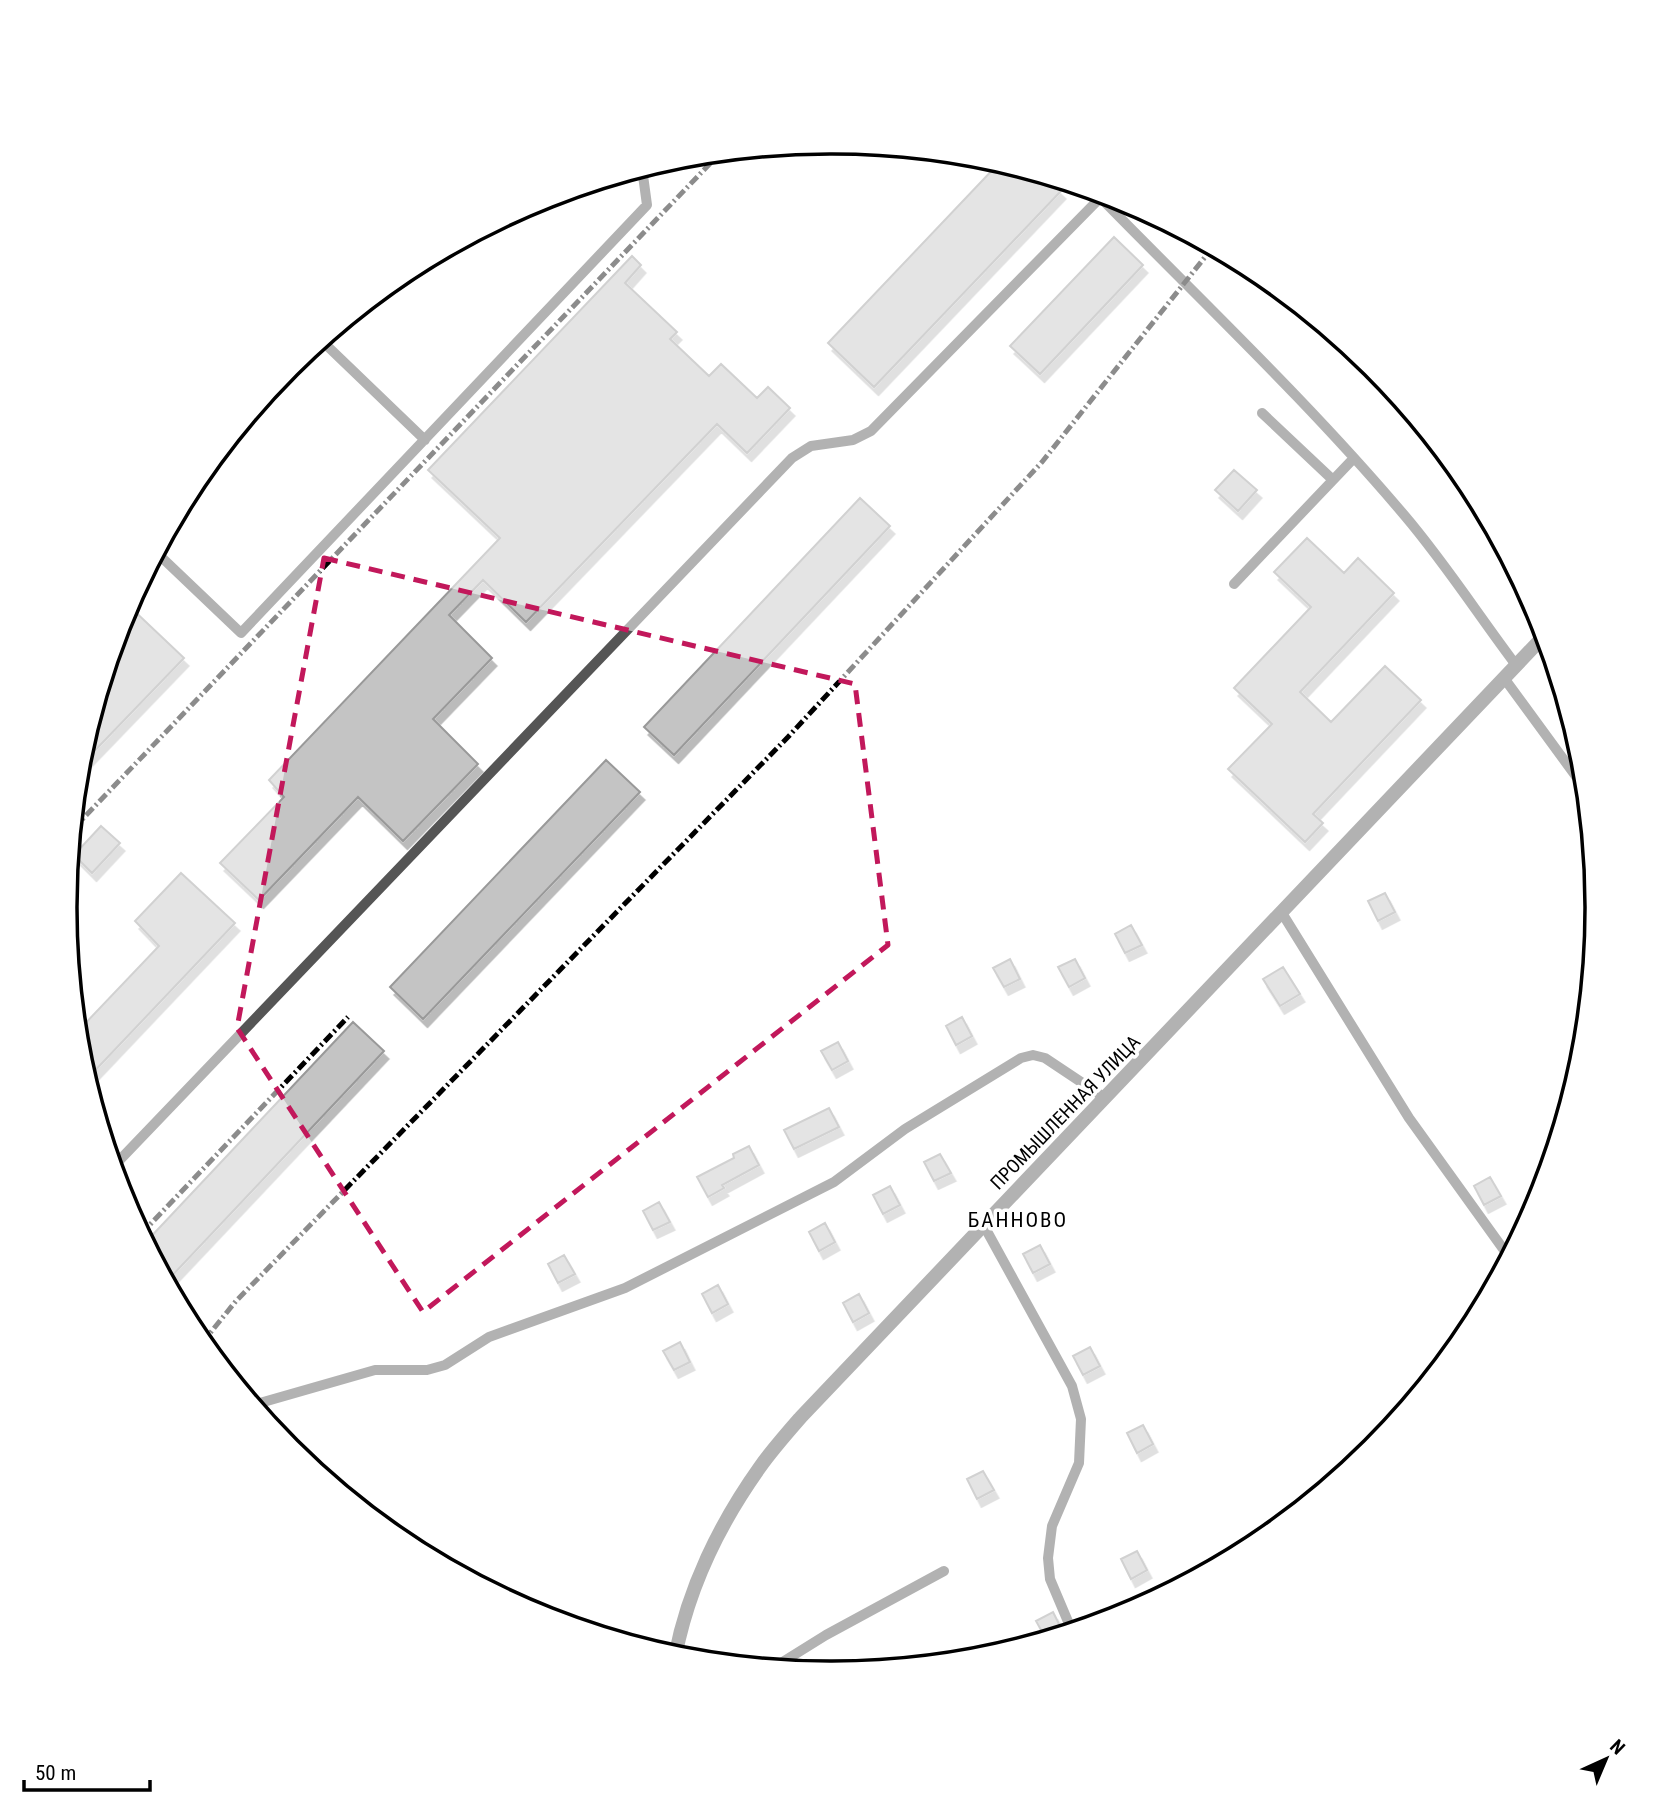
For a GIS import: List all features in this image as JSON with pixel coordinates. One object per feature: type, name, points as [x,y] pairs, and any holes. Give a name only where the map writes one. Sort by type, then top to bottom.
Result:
[{"type":"street","name":"ПРОМЫШЛЕННАЯ УЛИЦА","points":[[678,1646],[700,1574],[728,1517],[761,1466],[801,1417],[1537,643]]},
{"type":"lane","points":[[163,559],[242,633],[647,205],[643,177]]},
{"type":"lane","points":[[120,1159],[792,458],[811,446],[853,440],[871,431],[1091,200]]},
{"type":"lane","points":[[1111,208],[1186,281],[1354,458],[1407,518],[1516,665]]},
{"type":"lane","points":[[328,347],[425,440]]},
{"type":"lane","points":[[1262,413],[1333,480]]},
{"type":"lane","points":[[1234,584],[1354,458]]},
{"type":"lane","points":[[1504,678],[1573,772]]},
{"type":"lane","points":[[1282,913],[1409,1118],[1503,1249]]},
{"type":"lane","points":[[262,1402],[375,1370],[427,1370],[444,1366],[489,1337],[625,1288],[834,1182],[905,1129],[1021,1058],[1033,1055],[1045,1058],[1105,1098]]},
{"type":"lane","points":[[983,1224],[1072,1386],[1080,1419],[1079,1463],[1052,1526],[1048,1558],[1051,1579],[1069,1622]]},
{"type":"lane","points":[[785,1660],[944,1571]]},
{"type":"highlighted area","points":[[324,558],[855,684],[888,945],[423,1312],[237,1028]]},
{"type":"building","points":[[991,171],[1061,191],[874,387],[828,343]]},
{"type":"building","points":[[1114,237],[1143,265],[1040,374],[1010,346]]},
{"type":"building","points":[[632,256],[641,265],[625,283],[677,332],[670,339],[709,376],[721,364],[757,398],[768,387],[790,408],[747,453],[717,424],[526,622],[483,580],[449,615],[492,658],[433,719],[478,764],[403,841],[358,797],[259,900],[220,863],[284,797],[269,780],[500,538],[428,470]]},
{"type":"building","points":[[1234,470],[1257,490],[1238,511],[1215,490]]},
{"type":"building","points":[[860,498],[890,526],[674,755],[644,727]]},
{"type":"building","points":[[1307,538],[1344,573],[1358,558],[1394,593],[1300,692],[1331,722],[1385,666],[1421,700],[1313,814],[1323,823],[1305,842],[1228,769],[1272,724],[1234,688],[1311,607],[1274,572]]},
{"type":"building","points":[[137,613],[184,658],[93,753],[117,665]]},
{"type":"building","points":[[606,760],[640,792],[423,1019],[390,987]]},
{"type":"building","points":[[101,826],[120,843],[92,873],[79,860],[80,849]]},
{"type":"building","points":[[181,873],[235,923],[95,1071],[86,1023],[159,946],[135,921]]},
{"type":"building","points":[[1385,893],[1395,912],[1378,921],[1368,901]]},
{"type":"building","points":[[1131,925],[1142,945],[1125,953],[1115,934]]},
{"type":"building","points":[[1010,959],[1020,979],[1004,987],[993,968]]},
{"type":"building","points":[[1075,959],[1085,978],[1069,987],[1058,967]]},
{"type":"building","points":[[1283,967],[1300,994],[1280,1006],[1263,979]]},
{"type":"building","points":[[962,1017],[972,1036],[956,1045],[946,1026]]},
{"type":"building","points":[[353,1022],[384,1051],[173,1275],[152,1235]]},
{"type":"building","points":[[838,1042],[848,1061],[832,1070],[821,1051]]},
{"type":"building","points":[[829,1108],[839,1127],[794,1149],[784,1130]]},
{"type":"building","points":[[749,1146],[759,1165],[722,1185],[724,1188],[708,1197],[697,1177],[734,1158],[733,1154]]},
{"type":"building","points":[[940,1154],[951,1173],[934,1181],[924,1162]]},
{"type":"building","points":[[1490,1177],[1501,1196],[1484,1205],[1474,1186]]},
{"type":"building","points":[[890,1186],[900,1205],[883,1214],[873,1195]]},
{"type":"building","points":[[659,1202],[670,1222],[653,1230],[643,1211]]},
{"type":"building","points":[[825,1223],[835,1242],[819,1251],[809,1232]]},
{"type":"building","points":[[1040,1245],[1050,1264],[1033,1273],[1023,1254]]},
{"type":"building","points":[[564,1255],[575,1274],[558,1283],[548,1264]]},
{"type":"building","points":[[718,1285],[728,1304],[712,1313],[702,1294]]},
{"type":"building","points":[[859,1294],[869,1313],[853,1322],[843,1303]]},
{"type":"building","points":[[680,1342],[690,1362],[674,1370],[663,1351]]},
{"type":"building","points":[[1090,1347],[1100,1366],[1083,1375],[1073,1356]]},
{"type":"building","points":[[1143,1425],[1153,1444],[1137,1453],[1127,1433]]},
{"type":"building","points":[[983,1471],[994,1490],[977,1499],[967,1479]]},
{"type":"building","points":[[1137,1551],[1147,1570],[1131,1579],[1121,1559]]},
{"type":"building","points":[[1053,1612],[1060,1625],[1042,1631],[1036,1621]]},
{"type":"railway","points":[[82,819],[710,164]]},
{"type":"railway","points":[[209,1334],[236,1301],[788,737],[1042,462],[1207,254]]},
{"type":"railway","points":[[148,1226],[348,1017]]},
{"type":"district","name":"БАННОВО","points":[[1018,1220]]}]
